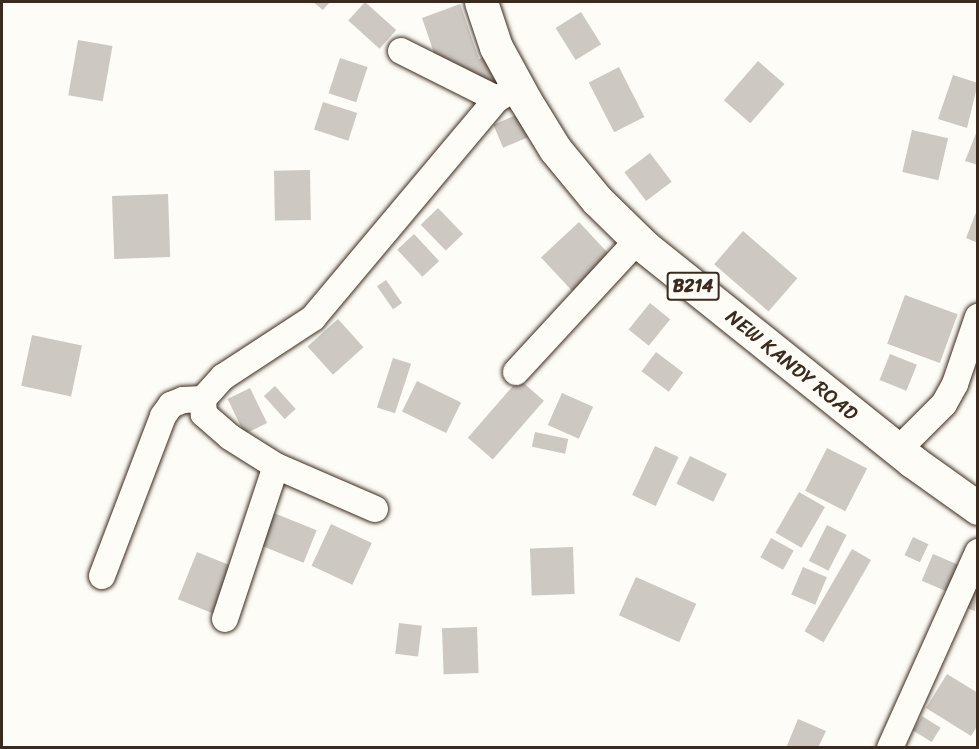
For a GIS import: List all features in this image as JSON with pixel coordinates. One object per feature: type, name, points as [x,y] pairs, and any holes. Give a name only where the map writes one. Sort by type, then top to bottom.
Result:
[{"type":"main road","name":"NEW KANDY ROAD","points":[[481,2],[496,47],[507,93],[597,200],[638,240],[898,450],[978,508]]},
{"type":"street","points":[[102,576],[163,416],[171,405],[183,399],[202,399],[222,377],[313,318],[507,93],[401,51]]},
{"type":"street","points":[[516,372],[638,240]]},
{"type":"street","points":[[898,450],[944,404],[955,384],[978,317]]},
{"type":"street","points":[[202,399],[204,414],[230,437],[276,466],[375,509]]},
{"type":"street","points":[[225,619],[276,466]]},
{"type":"street","points":[[890,747],[978,552]]},
{"type":"building","points":[[313,2],[330,2],[323,10]]},
{"type":"building","points":[[365,2],[396,30],[379,49],[348,21]]},
{"type":"building","points":[[460,4],[479,59],[492,53],[505,83],[472,98],[445,85],[422,18]]},
{"type":"building","points":[[581,12],[601,44],[576,60],[556,28]]},
{"type":"building","points":[[78,40],[112,46],[103,101],[68,95]]},
{"type":"building","points":[[340,58],[368,67],[356,102],[329,93]]},
{"type":"building","points":[[758,61],[784,84],[750,123],[724,100]]},
{"type":"building","points":[[619,67],[644,117],[614,132],[589,82]]},
{"type":"building","points":[[953,75],[978,83],[967,128],[938,119]]},
{"type":"building","points":[[323,102],[357,113],[348,141],[314,130]]},
{"type":"building","points":[[521,113],[531,136],[503,148],[493,125]]},
{"type":"building","points":[[912,130],[948,138],[938,180],[902,172]]},
{"type":"building","points":[[978,131],[978,165],[965,161]]},
{"type":"building","points":[[650,153],[672,182],[646,201],[624,172]]},
{"type":"building","points":[[310,170],[311,220],[275,221],[274,171]]},
{"type":"building","points":[[168,194],[170,257],[114,259],[112,196]]},
{"type":"building","points":[[438,208],[463,234],[446,251],[421,225]]},
{"type":"building","points":[[978,210],[978,243],[966,238]]},
{"type":"building","points":[[579,222],[613,259],[575,294],[541,257]]},
{"type":"building","points":[[743,231],[797,278],[768,311],[714,264]]},
{"type":"building","points":[[414,234],[439,261],[422,277],[397,250]]},
{"type":"building","points":[[386,280],[402,303],[393,309],[377,286]]},
{"type":"building","points":[[905,295],[958,314],[940,363],[887,344]]},
{"type":"building","points":[[650,303],[670,319],[649,346],[629,329]]},
{"type":"building","points":[[338,319],[363,347],[333,375],[308,346]]},
{"type":"building","points":[[32,335],[82,346],[71,396],[21,386]]},
{"type":"building","points":[[656,352],[683,372],[669,392],[642,371]]},
{"type":"building","points":[[890,354],[917,365],[906,391],[880,380]]},
{"type":"building","points":[[393,358],[411,364],[395,413],[377,407]]},
{"type":"building","points":[[519,379],[544,401],[493,460],[468,438]]},
{"type":"building","points":[[417,381],[461,402],[446,433],[402,412]]},
{"type":"building","points":[[275,386],[296,409],[285,419],[264,396]]},
{"type":"building","points":[[250,388],[267,423],[245,434],[228,399]]},
{"type":"building","points":[[562,393],[593,407],[579,439],[548,425]]},
{"type":"building","points":[[535,432],[568,439],[565,454],[532,447]]},
{"type":"building","points":[[655,446],[679,457],[656,506],[632,495]]},
{"type":"building","points":[[827,448],[867,468],[845,511],[805,491]]},
{"type":"building","points":[[690,456],[727,474],[713,502],[676,484]]},
{"type":"building","points":[[799,492],[825,507],[801,548],[776,533]]},
{"type":"building","points":[[274,513],[317,530],[304,563],[261,545]]},
{"type":"building","points":[[331,524],[372,543],[352,585],[312,566]]},
{"type":"building","points":[[827,525],[847,535],[828,571],[809,561]]},
{"type":"building","points":[[913,537],[928,544],[920,562],[905,555]]},
{"type":"building","points":[[771,538],[794,551],[783,570],[760,557]]},
{"type":"building","points":[[573,547],[575,594],[532,595],[530,549]]},
{"type":"building","points":[[852,549],[871,560],[824,642],[804,631]]},
{"type":"building","points":[[197,552],[234,567],[215,614],[178,599]]},
{"type":"building","points":[[933,554],[961,566],[949,592],[922,581]]},
{"type":"building","points":[[803,567],[827,577],[815,605],[791,595]]},
{"type":"building","points":[[636,577],[696,604],[679,642],[619,615]]},
{"type":"building","points":[[971,582],[978,584],[975,611],[961,606]]},
{"type":"building","points":[[399,623],[422,626],[418,657],[395,654]]},
{"type":"building","points":[[477,627],[479,673],[444,674],[442,628]]},
{"type":"building","points":[[947,674],[978,693],[978,725],[971,736],[926,708]]},
{"type":"building","points":[[922,716],[941,728],[932,742],[913,730]]},
{"type":"building","points":[[798,719],[826,731],[818,748],[786,748]]}]
